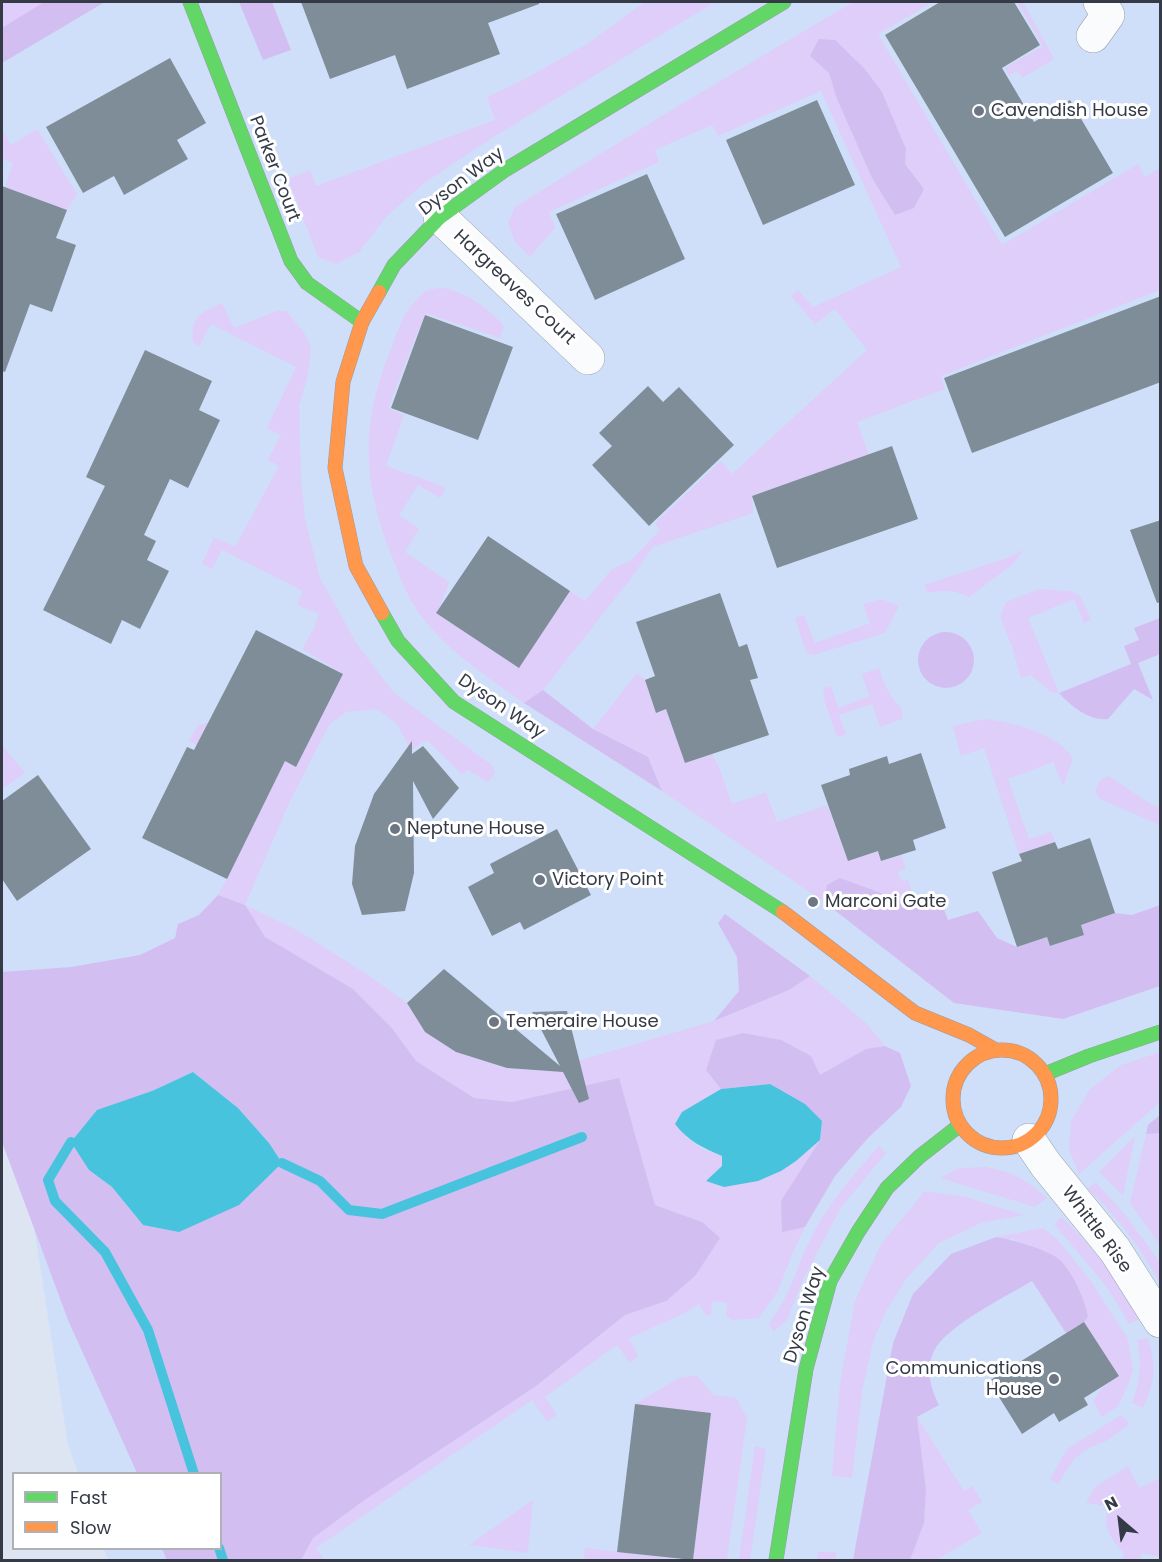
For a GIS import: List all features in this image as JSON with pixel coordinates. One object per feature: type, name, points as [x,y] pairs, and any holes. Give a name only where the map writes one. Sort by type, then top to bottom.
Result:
[{"type":"street","name":"Parker Court","points":[[190,2],[291,261],[307,283],[362,322]]},
{"type":"street","name":"Dyson Way","points":[[784,2],[505,170],[440,218],[394,265],[362,322],[343,382],[334,468],[356,566],[398,641],[454,702],[779,909],[915,1013],[969,1035],[994,1049]]},
{"type":"street","points":[[1093,36],[1108,15],[1101,2]]},
{"type":"street","name":"Hargreaves Court","points":[[440,218],[588,358]]},
{"type":"street","points":[[1045,1074],[1089,1056],[1161,1032]]},
{"type":"street","points":[[994,1049],[1009,1049],[1036,1062],[1045,1074],[1050,1088],[1051,1103],[1040,1130],[1029,1140],[1014,1146],[999,1148],[984,1145],[970,1137],[954,1113],[952,1099],[953,1086],[958,1073],[982,1053],[994,1049]]},
{"type":"street","name":"Dyson Way","points":[[776,1560],[806,1369],[830,1281],[887,1188],[919,1157],[960,1125]]},
{"type":"street","name":"Whittle Rise","points":[[1029,1140],[1046,1165],[1115,1250],[1161,1321]]},
{"type":"shaded area","points":[[2,2],[76,2],[2,49]]},
{"type":"shaded area","points":[[44,2],[105,2],[2,63],[2,28]]},
{"type":"shaded area","points":[[76,2],[1160,2],[1160,1560],[108,1560],[104,1550],[222,1550],[222,1472],[78,1472],[68,1445],[15,1106],[2,1076],[2,49]]},
{"type":"shaded area","points":[[239,2],[272,2],[291,50],[263,60]]},
{"type":"shaded area","points":[[645,2],[715,2],[495,136],[424,183],[386,217],[359,252],[336,264],[318,257],[288,179],[310,170],[316,186],[495,120],[487,97],[525,79],[587,44]]},
{"type":"shaded area","points":[[853,2],[933,2],[878,34],[1002,245],[1138,164],[1145,177],[1160,168],[1160,290],[941,376],[945,389],[857,422],[869,455],[752,496],[753,513],[653,547],[543,690],[524,703],[465,660],[426,622],[402,583],[375,505],[369,455],[373,406],[399,327],[413,303],[425,291],[437,288],[452,290],[477,302],[504,326],[500,338],[425,313],[388,408],[404,415],[386,466],[443,486],[445,490],[440,498],[418,485],[399,515],[419,529],[405,552],[449,582],[437,614],[519,668],[570,591],[585,601],[612,569],[630,561],[660,530],[655,523],[721,461],[732,474],[867,350],[835,309],[815,324],[791,296],[798,290],[813,307],[901,267],[821,91],[718,136],[712,125],[655,150],[659,162],[549,212],[555,228],[530,257],[515,242],[508,223],[515,207],[668,112]],"holes":[[[851,54],[882,92],[906,149],[905,164],[924,189],[895,215],[872,178],[837,99],[829,73]]]},
{"type":"shaded area","points":[[1017,2],[1023,2],[1054,59],[1022,78],[1018,71],[1009,75],[1005,68],[1043,46]]},
{"type":"shaded area","points":[[819,39],[835,40],[864,68],[882,92],[906,149],[905,164],[924,189],[914,208],[895,215],[872,178],[837,99],[829,73],[810,56]]},
{"type":"shaded area","points":[[2,129],[11,145],[37,129],[77,194],[67,210],[5,187],[13,163],[2,158]]},
{"type":"shaded area","points":[[222,303],[234,328],[277,311],[286,311],[303,331],[311,346],[308,375],[299,406],[301,479],[305,518],[320,578],[357,644],[394,693],[492,765],[495,773],[488,782],[468,770],[462,774],[427,740],[411,750],[397,724],[377,709],[346,712],[329,725],[290,801],[245,905],[218,895],[274,783],[189,741],[198,725],[208,723],[296,767],[343,674],[302,649],[319,614],[297,605],[303,591],[222,550],[212,569],[202,564],[214,537],[235,547],[279,466],[268,460],[281,435],[267,428],[296,367],[211,324],[199,346],[193,342],[194,326],[198,316]]},
{"type":"shaded area","points":[[1024,550],[1012,565],[969,597],[948,591],[928,593],[924,585],[1007,558]]},
{"type":"shaded area","points":[[1039,589],[1070,591],[1081,597],[1091,620],[1084,623],[1074,599],[1028,618],[1059,693],[1051,692],[1031,675],[1021,678],[1000,616],[1006,602]]},
{"type":"shaded area","points":[[881,599],[899,606],[885,633],[813,655],[806,652],[795,618],[804,615],[815,643],[870,623],[863,604]]},
{"type":"shaded area","points":[[1160,618],[1160,654],[1138,663],[1153,700],[1134,689],[1108,719],[1101,719],[1081,712],[1059,693],[1131,664],[1124,646],[1139,640],[1134,628]]},
{"type":"shaded area","points":[[940,632],[952,632],[966,640],[974,654],[972,671],[966,680],[952,688],[940,688],[923,676],[918,666],[918,654],[930,637]]},
{"type":"shaded area","points":[[879,668],[888,690],[902,709],[902,719],[880,727],[872,704],[839,715],[846,734],[837,737],[823,697],[824,688],[831,686],[838,708],[869,696],[862,674]]},
{"type":"shaded area","points":[[637,673],[645,680],[656,713],[666,709],[685,763],[712,754],[732,804],[766,792],[777,822],[827,805],[848,861],[878,851],[882,861],[901,855],[906,868],[898,872],[901,881],[908,880],[917,906],[840,878],[827,886],[824,902],[662,791],[648,757],[593,729]]},
{"type":"shaded area","points":[[543,690],[593,729],[648,757],[662,791],[524,703]]},
{"type":"shaded area","points":[[984,719],[1033,730],[1057,742],[1073,759],[1063,786],[1053,762],[1008,779],[1029,839],[1051,832],[1055,842],[1019,854],[984,748],[961,756],[953,726]]},
{"type":"shaded area","points":[[2,745],[25,773],[2,789]]},
{"type":"shaded area","points":[[1109,776],[1152,805],[1160,807],[1160,825],[1100,799],[1095,791],[1101,779]]},
{"type":"shaded area","points":[[840,878],[917,906],[940,899],[948,920],[978,911],[997,938],[1017,947],[1047,937],[1051,946],[1084,935],[1081,925],[1115,913],[1132,915],[1160,905],[1160,986],[1063,1019],[954,1003],[824,902],[827,885]]},
{"type":"shaded area","points":[[218,895],[245,905],[265,937],[353,989],[391,1027],[416,1061],[474,1098],[512,1102],[619,1078],[655,1205],[702,1222],[720,1238],[695,1276],[666,1301],[625,1315],[536,1386],[363,1501],[313,1538],[301,1560],[167,1560],[162,1550],[222,1550],[222,1472],[137,1472],[68,1320],[2,1142],[2,972],[71,967],[140,955],[175,938],[178,924],[199,915]],"holes":[[[193,1072],[238,1108],[269,1143],[281,1163],[143,1225],[112,1187],[89,1170],[152,1091]]]},
{"type":"shaded area","points":[[245,905],[297,930],[368,975],[407,1003],[425,1032],[456,1052],[507,1068],[543,1071],[714,1021],[789,990],[810,976],[868,1025],[885,1046],[866,1049],[820,1076],[706,1070],[721,1089],[682,1112],[686,1137],[702,1149],[723,1156],[722,1166],[706,1181],[745,1182],[767,1178],[791,1164],[820,1140],[805,1166],[782,1231],[805,1227],[779,1289],[759,1318],[732,1320],[726,1316],[727,1303],[712,1301],[711,1315],[706,1316],[699,1304],[683,1314],[629,1338],[638,1356],[630,1363],[617,1345],[545,1397],[557,1415],[547,1421],[532,1400],[316,1548],[324,1560],[301,1560],[313,1538],[363,1501],[536,1386],[625,1315],[666,1301],[702,1222],[655,1205],[619,1079],[512,1102],[474,1098],[416,1061],[391,1027],[353,989],[265,937]]},
{"type":"shaded area","points":[[725,914],[810,976],[789,990],[714,1021],[739,991],[737,957],[718,923]]},
{"type":"shaded area","points":[[743,1033],[781,1040],[811,1056],[820,1075],[866,1049],[885,1046],[900,1053],[911,1086],[901,1107],[868,1138],[835,1176],[805,1227],[782,1232],[781,1201],[820,1140],[822,1121],[770,1084],[721,1089],[706,1070],[716,1040]]},
{"type":"shaded area","points":[[1160,1052],[1160,1102],[1079,1174],[1069,1149],[1071,1121],[1090,1089],[1121,1065]]},
{"type":"shaded area","points":[[1160,1115],[1160,1133],[1146,1134],[1148,1125]]},
{"type":"shaded area","points":[[1160,1133],[1160,1245],[1130,1203],[1146,1134]]},
{"type":"shaded area","points":[[1135,1136],[1123,1196],[1099,1172]]},
{"type":"shaded area","points":[[879,1146],[886,1153],[840,1209],[803,1280],[787,1320],[773,1332],[769,1323],[787,1294],[817,1227],[841,1191]]},
{"type":"shaded area","points":[[987,1167],[1019,1178],[1047,1198],[1035,1207],[940,1178],[959,1168]]},
{"type":"shaded area","points":[[1096,1182],[1126,1216],[1160,1262],[1160,1283],[1128,1233],[1088,1189]]},
{"type":"shaded area","points":[[925,1191],[966,1197],[1024,1215],[981,1223],[939,1243],[906,1279],[885,1313],[873,1342],[862,1392],[852,1478],[832,1476],[840,1383],[855,1301],[881,1244]]},
{"type":"shaded area","points":[[1062,1217],[1104,1265],[1140,1319],[1129,1324],[1107,1287],[1054,1224]]},
{"type":"shaded area","points":[[1043,1228],[1058,1240],[1090,1280],[1128,1339],[1133,1370],[1128,1385],[1118,1406],[1102,1417],[1093,1401],[1102,1388],[1118,1376],[1084,1322],[1088,1317],[1016,1240],[996,1237]]},
{"type":"shaded area","points":[[996,1237],[1041,1250],[1062,1262],[1078,1288],[1088,1317],[1066,1333],[1032,1281],[978,1312],[941,1341],[934,1351],[930,1365],[932,1386],[939,1405],[917,1417],[926,1489],[924,1523],[910,1560],[853,1560],[893,1343],[913,1294],[951,1254]]},
{"type":"shaded area","points":[[1148,1338],[1153,1373],[1143,1408],[1132,1403],[1140,1372],[1137,1340]]},
{"type":"shaded area","points":[[697,1375],[713,1395],[736,1398],[747,1418],[727,1560],[693,1560],[711,1414],[635,1404],[679,1378]]},
{"type":"shaded area","points":[[1121,1415],[1130,1424],[1108,1440],[1089,1448],[1074,1459],[1058,1484],[1050,1479],[1067,1449]]},
{"type":"shaded area","points":[[917,1417],[964,1491],[973,1486],[982,1502],[968,1510],[982,1533],[936,1560],[910,1560],[924,1523],[926,1489]]},
{"type":"shaded area","points":[[755,1446],[766,1449],[750,1560],[739,1560]]},
{"type":"shaded area","points":[[1128,1466],[1139,1488],[1160,1478],[1160,1557],[1142,1553],[1139,1560],[1122,1560],[1124,1554],[1111,1537],[1107,1527],[1108,1506],[1086,1503],[1096,1486]]},
{"type":"shaded area","points":[[533,1500],[528,1553],[469,1545]]},
{"type":"shaded area","points":[[586,1548],[686,1560],[584,1560]]},
{"type":"shaded area","points":[[818,1552],[837,1552],[835,1560],[817,1560]]},
{"type":"water","points":[[193,1072],[238,1108],[269,1143],[282,1163],[239,1205],[179,1232],[143,1225],[112,1187],[89,1170],[71,1142],[97,1110],[152,1091]]},
{"type":"water","points":[[770,1084],[805,1104],[822,1121],[820,1140],[781,1171],[758,1181],[724,1187],[706,1181],[722,1166],[722,1156],[696,1143],[680,1130],[675,1124],[682,1112],[721,1089]]},
{"type":"building","points":[[301,2],[539,2],[539,4],[488,23],[500,54],[407,89],[395,55],[330,79]]},
{"type":"building","name":"Cavendish House","points":[[940,2],[1014,2],[1040,45],[1002,68],[1034,122],[1070,100],[1113,173],[1005,237],[885,35]]},
{"type":"building","points":[[170,58],[206,123],[177,140],[188,159],[124,195],[114,176],[83,193],[46,127]]},
{"type":"building","points":[[817,100],[855,185],[763,225],[726,140]]},
{"type":"building","points":[[647,174],[685,259],[595,300],[556,214]]},
{"type":"building","points":[[2,186],[67,210],[56,238],[76,245],[52,312],[30,304],[5,372],[2,371]]},
{"type":"building","points":[[1161,296],[1161,382],[972,453],[944,378]]},
{"type":"building","points":[[425,315],[513,347],[478,440],[391,408]]},
{"type":"building","points":[[145,350],[212,381],[199,410],[220,420],[188,488],[170,479],[144,535],[156,541],[147,560],[169,571],[140,629],[122,620],[111,644],[43,610],[105,486],[86,477]]},
{"type":"building","points":[[648,386],[663,402],[679,387],[734,445],[649,526],[592,465],[612,446],[599,433]]},
{"type":"building","points":[[892,446],[918,519],[777,568],[752,496]]},
{"type":"building","points":[[1161,520],[1161,602],[1157,603],[1130,530]]},
{"type":"building","points":[[488,536],[570,591],[519,668],[436,613]]},
{"type":"building","points":[[720,593],[739,647],[747,644],[758,678],[750,680],[769,735],[685,763],[666,709],[656,713],[645,680],[655,676],[636,622]]},
{"type":"building","points":[[256,630],[343,674],[296,767],[285,761],[227,879],[142,838],[187,747],[194,750]]},
{"type":"building","name":"Neptune House","points":[[412,741],[412,754],[423,746],[459,788],[433,819],[413,781],[414,873],[405,911],[362,915],[352,884],[355,846],[374,794]]},
{"type":"building","points":[[921,753],[946,828],[913,840],[916,850],[881,861],[878,851],[848,861],[821,785],[850,775],[849,769],[887,756],[889,764]]},
{"type":"building","points":[[38,775],[91,849],[17,901],[2,879],[2,801]]},
{"type":"building","name":"Victory Point","points":[[557,829],[591,895],[524,930],[520,922],[492,936],[468,887],[494,873],[490,864]]},
{"type":"building","points":[[1090,838],[1115,913],[1081,925],[1084,935],[1050,946],[1047,937],[1017,947],[992,872],[1022,861],[1019,854],[1055,842],[1058,849]]},
{"type":"building","name":"Temeraire House","points":[[444,969],[560,1066],[532,1012],[567,1011],[589,1099],[579,1103],[563,1072],[507,1068],[456,1052],[425,1032],[407,1003]]},
{"type":"building","name":"Communications House","points":[[1084,1322],[1119,1376],[1084,1398],[1088,1405],[1059,1422],[1054,1413],[1022,1434],[989,1381]]},
{"type":"building","points":[[635,1404],[711,1413],[693,1560],[617,1552]]},
{"type":"waterway","points":[[282,1163],[320,1181],[349,1210],[382,1214],[582,1137]]},
{"type":"waterway","points":[[71,1142],[48,1180],[55,1201],[105,1252],[148,1330],[193,1472]]},
{"type":"waterway","points":[[220,1550],[223,1560]]},
{"type":"traffic: fast","points":[[190,2],[291,261],[307,283],[362,322]]},
{"type":"traffic: fast","points":[[379,292],[394,265],[440,217],[505,170],[784,2]]},
{"type":"traffic: fast","points":[[382,613],[398,641],[454,702],[783,912]]},
{"type":"traffic: fast","points":[[1045,1074],[1089,1056],[1160,1032]]},
{"type":"traffic: fast","points":[[776,1560],[806,1369],[830,1281],[887,1188],[919,1157],[960,1125]]},
{"type":"traffic: slow","points":[[379,292],[362,322],[343,382],[335,468],[356,566],[382,613]]},
{"type":"traffic: slow","points":[[783,912],[915,1013],[969,1035],[994,1049]]},
{"type":"traffic: slow","points":[[1002,1050],[1021,1053],[1037,1064],[1048,1080],[1051,1099],[1048,1118],[1037,1134],[1021,1145],[1002,1148],[983,1145],[967,1134],[956,1118],[953,1099],[956,1080],[967,1064],[983,1053],[1002,1050]]},
{"type":"place","name":"Cavendish House","points":[[979,111]]},
{"type":"place","name":"Neptune House","points":[[395,829]]},
{"type":"place","name":"Victory Point","points":[[540,880]]},
{"type":"place","name":"Marconi Gate","points":[[813,902]]},
{"type":"place","name":"Temeraire House","points":[[494,1022]]},
{"type":"place","name":"Communications House","points":[[1054,1379]]}]
